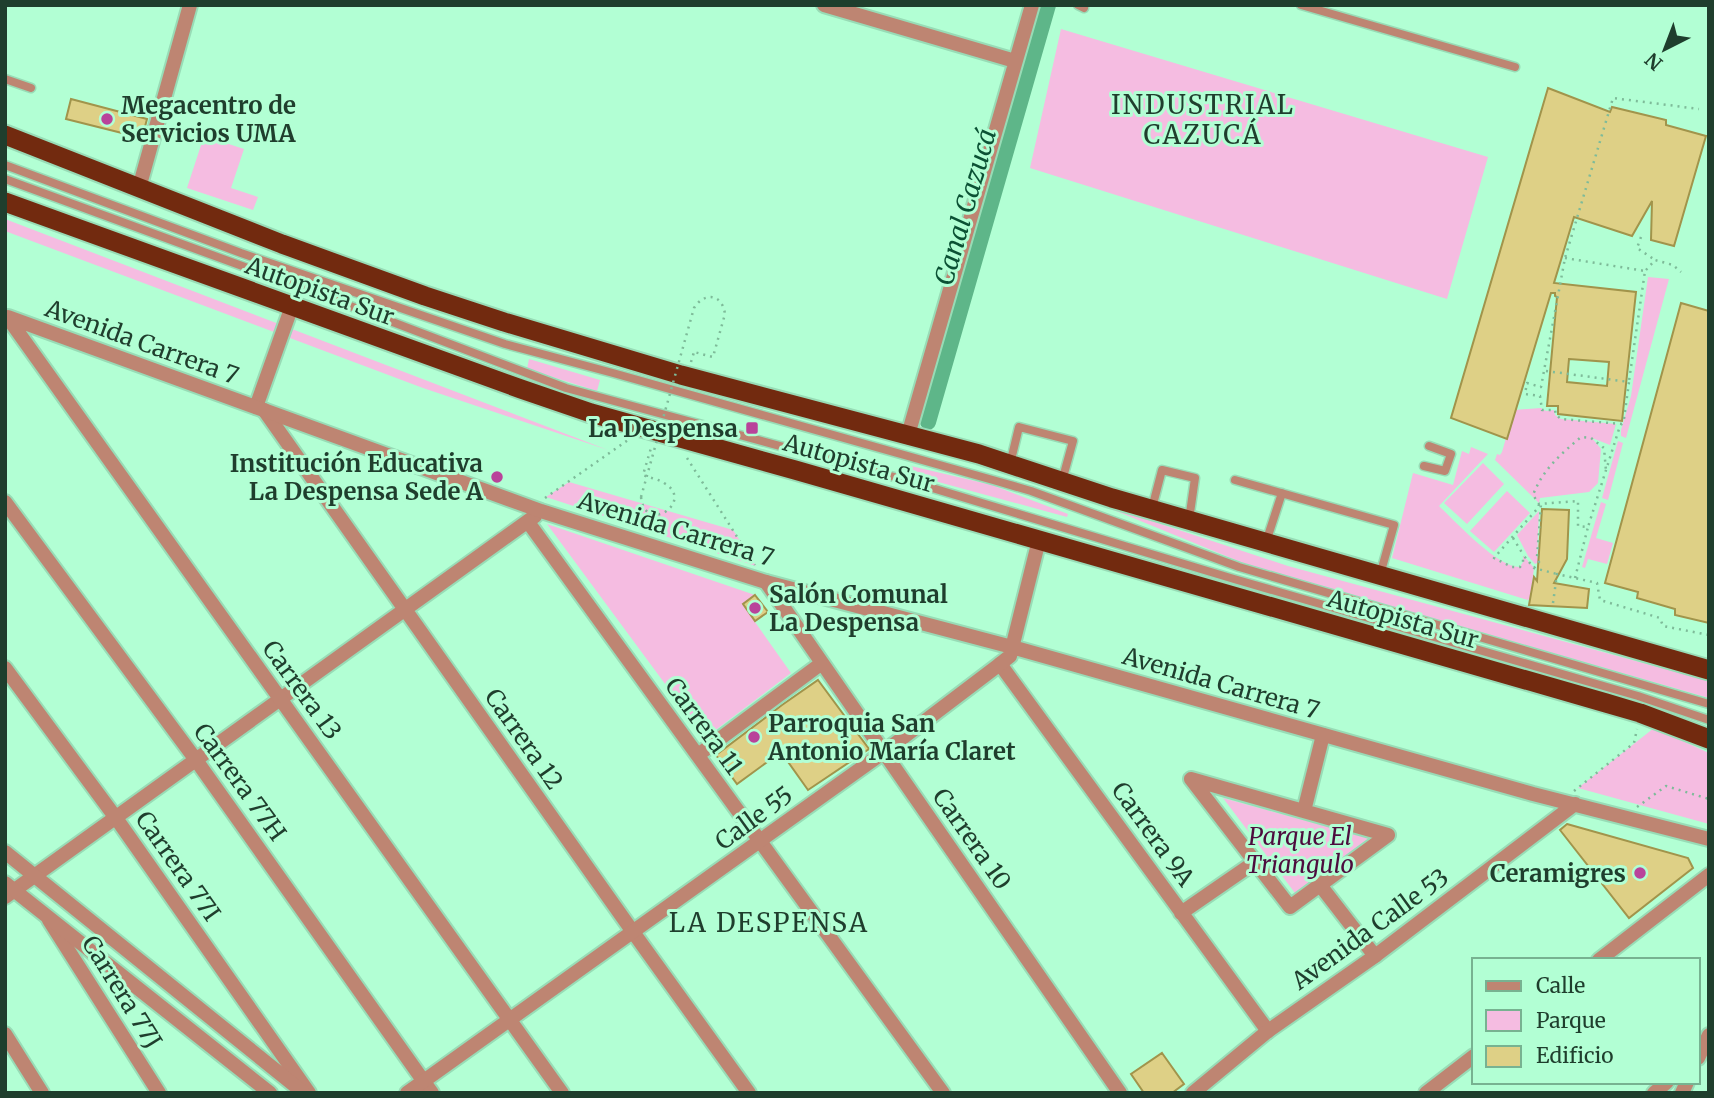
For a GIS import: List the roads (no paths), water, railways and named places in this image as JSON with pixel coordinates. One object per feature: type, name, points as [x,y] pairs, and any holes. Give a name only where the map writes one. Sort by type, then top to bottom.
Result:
[{"type":"highway","name":"Autopista Sur","points":[[5,135],[321,258],[504,322],[681,375],[1010,464],[1189,520],[1709,670]]},
{"type":"highway","name":"Autopista Sur","points":[[5,202],[591,413],[1640,713],[1709,739]]},
{"type":"street","points":[[139,188],[190,5]]},
{"type":"street","points":[[824,5],[1015,61]]},
{"type":"street","points":[[908,435],[1032,5]]},
{"type":"street","points":[[260,409],[292,306]]},
{"type":"street","name":"Avenida Carrera 7","points":[[7,316],[260,409],[766,582],[1012,647],[1533,794],[1572,799],[1709,839]]},
{"type":"street","name":"Carrera 13","points":[[7,316],[562,1093]]},
{"type":"street","name":"Carrera 12","points":[[260,409],[749,1093]]},
{"type":"street","name":"Carrera 77H","points":[[5,502],[196,760],[428,1087]]},
{"type":"street","points":[[270,1093],[47,915],[8,890],[36,875],[116,818],[528,522],[545,505]]},
{"type":"street","name":"Carrera 11","points":[[528,522],[943,1093]]},
{"type":"street","name":"Calle 55","points":[[407,1093],[428,1087],[510,1019],[884,752],[1010,656],[1039,540]]},
{"type":"street","name":"Carrera 10","points":[[766,582],[1120,1093]]},
{"type":"street","points":[[698,755],[822,663]]},
{"type":"street","name":"Carrera 9A","points":[[1000,664],[1268,1031]]},
{"type":"street","name":"Carrera 77I","points":[[5,668],[116,818],[307,1093]]},
{"type":"street","points":[[1304,811],[1323,735]]},
{"type":"street","points":[[1191,779],[1304,811],[1388,835],[1290,907],[1191,779]]},
{"type":"street","name":"Avenida Calle 53","points":[[1193,1093],[1268,1031],[1375,956],[1572,799]]},
{"type":"street","points":[[5,852],[36,875]]},
{"type":"street","points":[[1181,913],[1255,862]]},
{"type":"street","name":"Carrera 77I","points":[[36,875],[307,1093]]},
{"type":"street","points":[[1602,958],[1709,875]]},
{"type":"street","points":[[1320,885],[1375,956]]},
{"type":"street","name":"Carrera 77J","points":[[47,915],[159,1093]]},
{"type":"street","points":[[5,1034],[42,1093]]},
{"type":"street","points":[[1700,1054],[1709,1035]]},
{"type":"street","points":[[1427,1093],[1472,1058]]},
{"type":"lane","points":[[1301,5],[1515,67]]},
{"type":"lane","points":[[5,79],[31,89]]},
{"type":"lane","points":[[5,164],[241,253],[451,327],[1000,482],[1057,500],[1239,567],[1709,704]]},
{"type":"lane","points":[[5,180],[319,294],[566,388],[909,481],[1613,689],[1709,720]]},
{"type":"lane","points":[[1010,464],[1019,427],[1073,441],[1062,481]]},
{"type":"lane","points":[[1424,466],[1445,471],[1451,454],[1429,446]]},
{"type":"lane","points":[[1152,509],[1162,470],[1195,478],[1189,520]]},
{"type":"lane","points":[[1235,480],[1394,525],[1380,575]]},
{"type":"lane","points":[[1266,542],[1282,493]]},
{"type":"waterway","name":"Canal Cazucá","points":[[928,422],[1048,5]]},
{"type":"place","name":"Megacentro de Servicios UMA","points":[[107,119]]},
{"type":"place","name":"La Despensa","points":[[752,428]]},
{"type":"place","name":"Institución Educativa La Despensa Sede A","points":[[497,477]]},
{"type":"place","name":"Salón Comunal La Despensa","points":[[755,608]]},
{"type":"place","name":"Parroquia San Antonio María Claret","points":[[754,737]]},
{"type":"place","name":"Ceramigres","points":[[1640,873]]},
{"type":"district","name":"INDUSTRIAL CAZUCÁ","points":[[1203,119]]},
{"type":"district","name":"LA DESPENSA","points":[[769,922]]},
{"type":"park label","name":"Parque El Triangulo","points":[[1300,850]]}]
